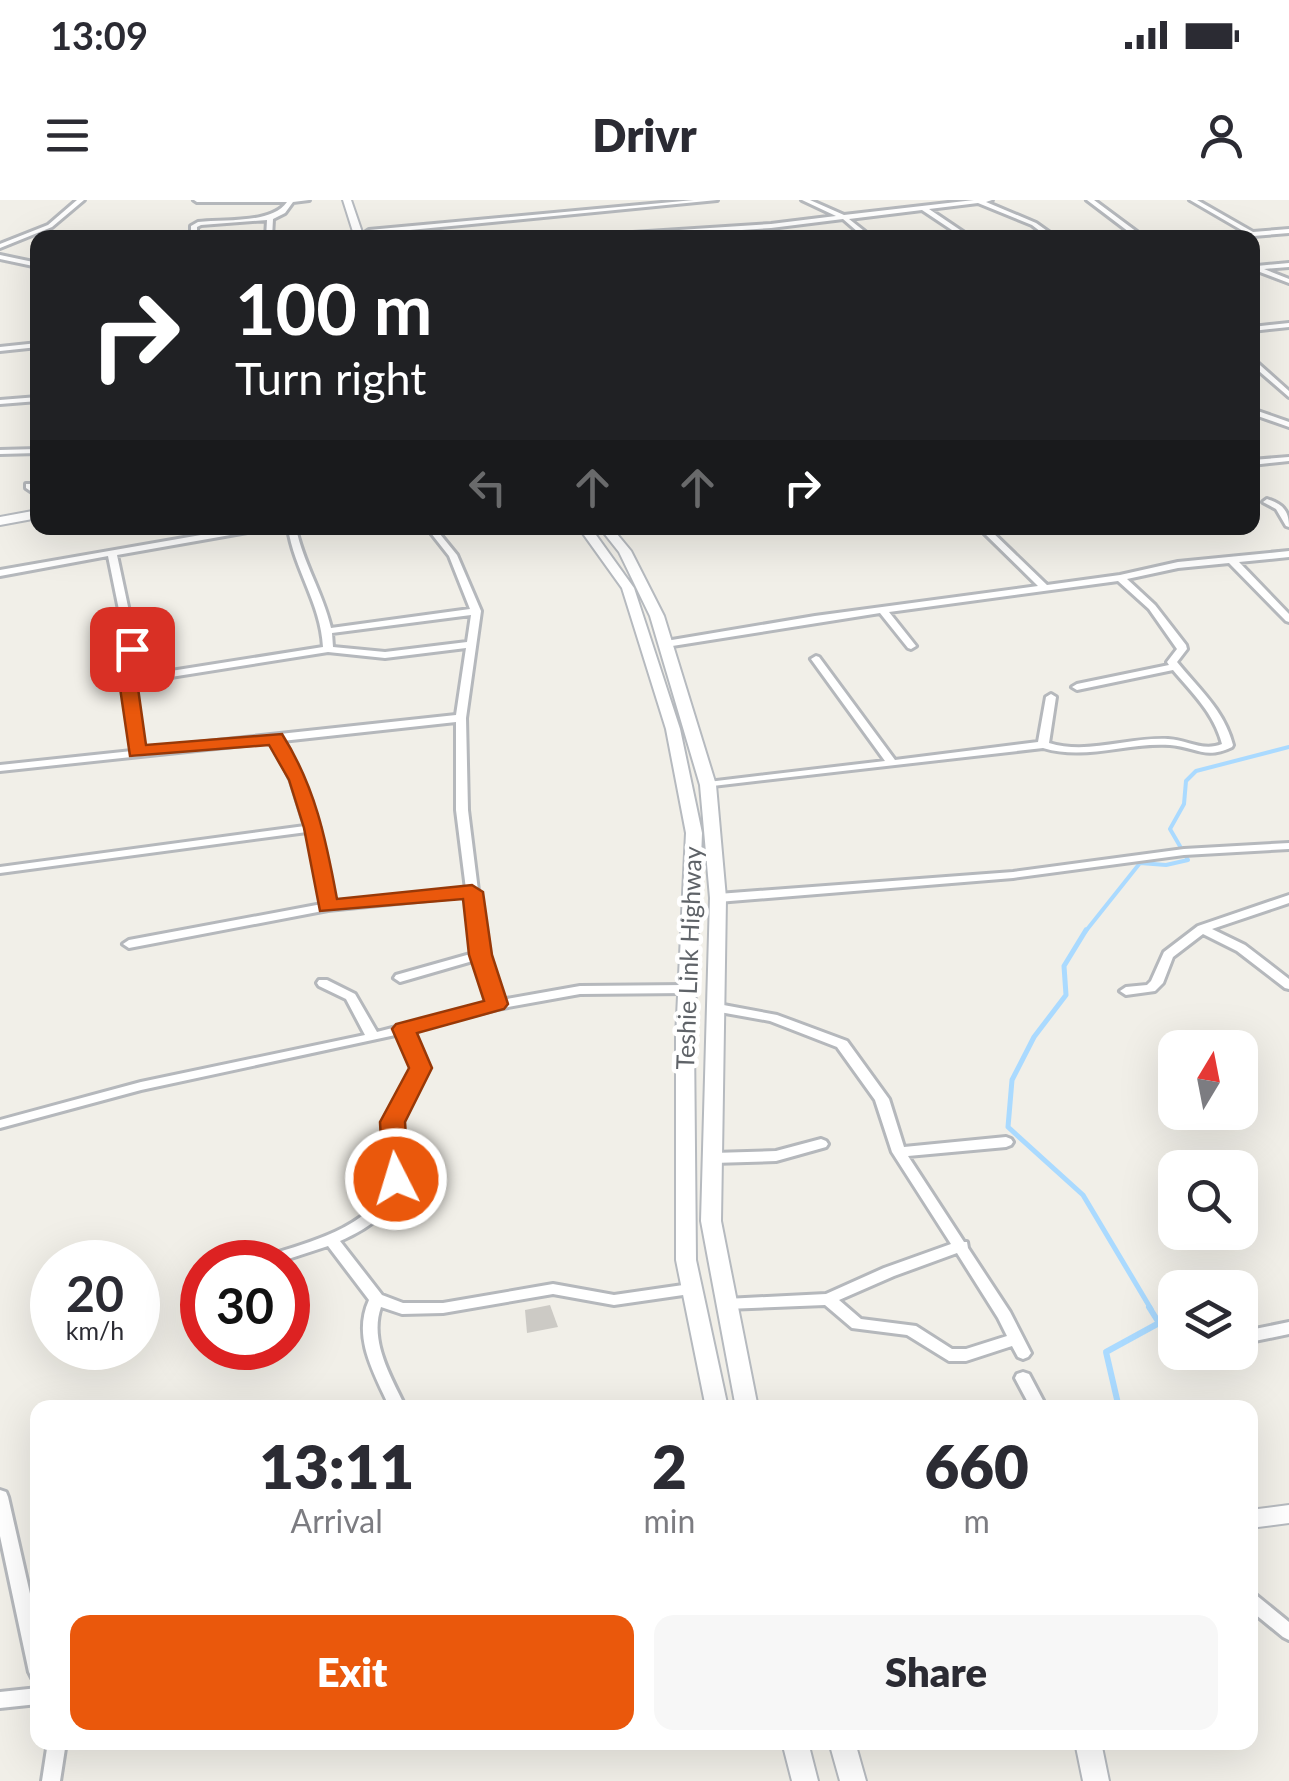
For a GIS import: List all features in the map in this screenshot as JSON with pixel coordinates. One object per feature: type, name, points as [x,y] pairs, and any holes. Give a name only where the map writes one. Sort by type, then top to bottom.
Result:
[{"type":"main road","points":[[346,200],[364,230]]},
{"type":"main road","points":[[358,200],[366,230]]},
{"type":"main road","points":[[0,522],[30,516]]},
{"type":"main road","name":"Teshie Link Highway","points":[[590,535],[628,588],[688,788],[694,833],[683,1150],[690,1288],[715,1400]]},
{"type":"main road","name":"Teshie Link Highway","points":[[613,535],[642,581],[666,644],[708,785],[718,898],[711,1220],[745,1400]]},
{"type":"main road","points":[[1258,1518],[1289,1514]]},
{"type":"main road","points":[[797,1750],[805,1781]]},
{"type":"main road","points":[[844,1750],[853,1781]]},
{"type":"main road","points":[[1090,1750],[1096,1781]]},
{"type":"street","points":[[40,230],[81,200]]},
{"type":"street","points":[[197,200],[306,200]]},
{"type":"street","points":[[194,230],[200,223],[270,218],[283,212],[291,200]]},
{"type":"street","points":[[414,230],[714,200]]},
{"type":"street","points":[[806,200],[845,218],[860,230]]},
{"type":"street","points":[[693,230],[845,218],[988,200]]},
{"type":"street","points":[[1090,200],[1131,230]]},
{"type":"street","points":[[1193,200],[1245,230]]},
{"type":"street","points":[[977,201],[1043,230]]},
{"type":"street","points":[[926,209],[957,230]]},
{"type":"street","points":[[269,230],[270,218]]},
{"type":"street","points":[[485,221],[489,230]]},
{"type":"street","points":[[1260,233],[1289,230]]},
{"type":"street","points":[[0,243],[30,234]]},
{"type":"street","points":[[0,257],[30,263]]},
{"type":"street","points":[[1260,267],[1289,266]]},
{"type":"street","points":[[1260,270],[1289,281]]},
{"type":"street","points":[[1260,328],[1289,325]]},
{"type":"street","points":[[0,350],[30,346]]},
{"type":"street","points":[[1260,368],[1289,395]]},
{"type":"street","points":[[0,402],[30,400]]},
{"type":"street","points":[[1260,413],[1289,426]]},
{"type":"street","points":[[0,452],[30,451]]},
{"type":"street","points":[[1260,462],[1289,459]]},
{"type":"street","points":[[1267,502],[1279,507],[1289,524]]},
{"type":"street","points":[[0,574],[214,535]]},
{"type":"street","points":[[293,535],[295,552],[329,632],[328,649]]},
{"type":"street","points":[[437,535],[454,554],[476,611],[461,718],[462,810],[480,955],[496,1004]]},
{"type":"street","points":[[990,535],[1044,587]]},
{"type":"street","points":[[112,553],[132,649],[128,681],[137,752]]},
{"type":"street","points":[[666,644],[1232,559],[1289,554]]},
{"type":"street","points":[[1232,559],[1289,619]]},
{"type":"street","points":[[708,785],[1043,744],[1054,750],[1168,742],[1206,753],[1225,748],[1225,728],[1217,711],[1175,667],[1172,658],[1181,651],[1180,644],[1152,606],[1120,578]]},
{"type":"street","points":[[883,610],[911,646]]},
{"type":"street","points":[[329,632],[476,611]]},
{"type":"street","points":[[128,681],[328,649],[385,655],[470,645]]},
{"type":"street","points":[[816,660],[891,762]]},
{"type":"street","points":[[1077,687],[1175,667]]},
{"type":"street","points":[[1043,744],[1051,697]]},
{"type":"street","points":[[0,768],[461,718]]},
{"type":"street","points":[[275,738],[298,780],[314,828],[328,906]]},
{"type":"street","points":[[0,870],[314,828]]},
{"type":"street","points":[[718,898],[1028,873],[1184,852],[1289,846]]},
{"type":"street","points":[[129,944],[328,906],[472,892]]},
{"type":"street","points":[[1126,991],[1151,988],[1168,955],[1202,928],[1289,899]]},
{"type":"street","points":[[1202,928],[1242,948],[1289,985]]},
{"type":"street","points":[[400,978],[480,955]]},
{"type":"street","points":[[323,983],[351,997],[374,1036]]},
{"type":"street","points":[[0,1124],[141,1086],[374,1036],[496,1004],[580,990],[687,989]]},
{"type":"street","points":[[718,1008],[773,1018],[842,1044],[882,1099],[899,1152],[962,1246],[1020,1346],[950,1355],[911,1330],[857,1324],[828,1299]]},
{"type":"street","points":[[310,1248],[332,1241],[372,1214],[396,1179],[393,1122],[420,1068],[404,1029]]},
{"type":"street","points":[[899,1152],[1006,1142]]},
{"type":"street","points":[[713,1158],[776,1156],[821,1144]]},
{"type":"street","points":[[332,1241],[377,1299],[402,1309],[553,1289],[614,1300],[690,1288]]},
{"type":"street","points":[[726,1304],[828,1299],[962,1246]]},
{"type":"street","points":[[377,1299],[368,1320],[373,1347],[395,1400]]},
{"type":"street","points":[[1258,1334],[1289,1328]]},
{"type":"street","points":[[1023,1378],[1035,1400]]},
{"type":"street","points":[[0,1497],[30,1635]]},
{"type":"street","points":[[1258,1607],[1289,1632]]},
{"type":"street","points":[[0,1700],[30,1697]]},
{"type":"street","points":[[51,1781],[56,1750]]},
{"type":"building","points":[[550,1305],[558,1327],[527,1333],[525,1310]]},
{"type":"waterway","points":[[1085,932],[1140,863],[1166,865],[1188,860],[1170,829],[1184,804],[1186,781],[1196,771],[1289,747]]},
{"type":"waterway","points":[[1086,930],[1064,966],[1066,995],[1034,1037],[1012,1080],[1008,1127],[1083,1195],[1151,1309]]},
{"type":"waterway","points":[[1117,1400],[1106,1352],[1159,1323],[1149,1307]]},
{"type":"route","points":[[132,649],[128,681],[137,752],[275,738],[298,780],[314,828],[328,906],[472,892],[480,955],[496,1004],[404,1029],[420,1068],[413,1089],[393,1122],[396,1179]]}]
